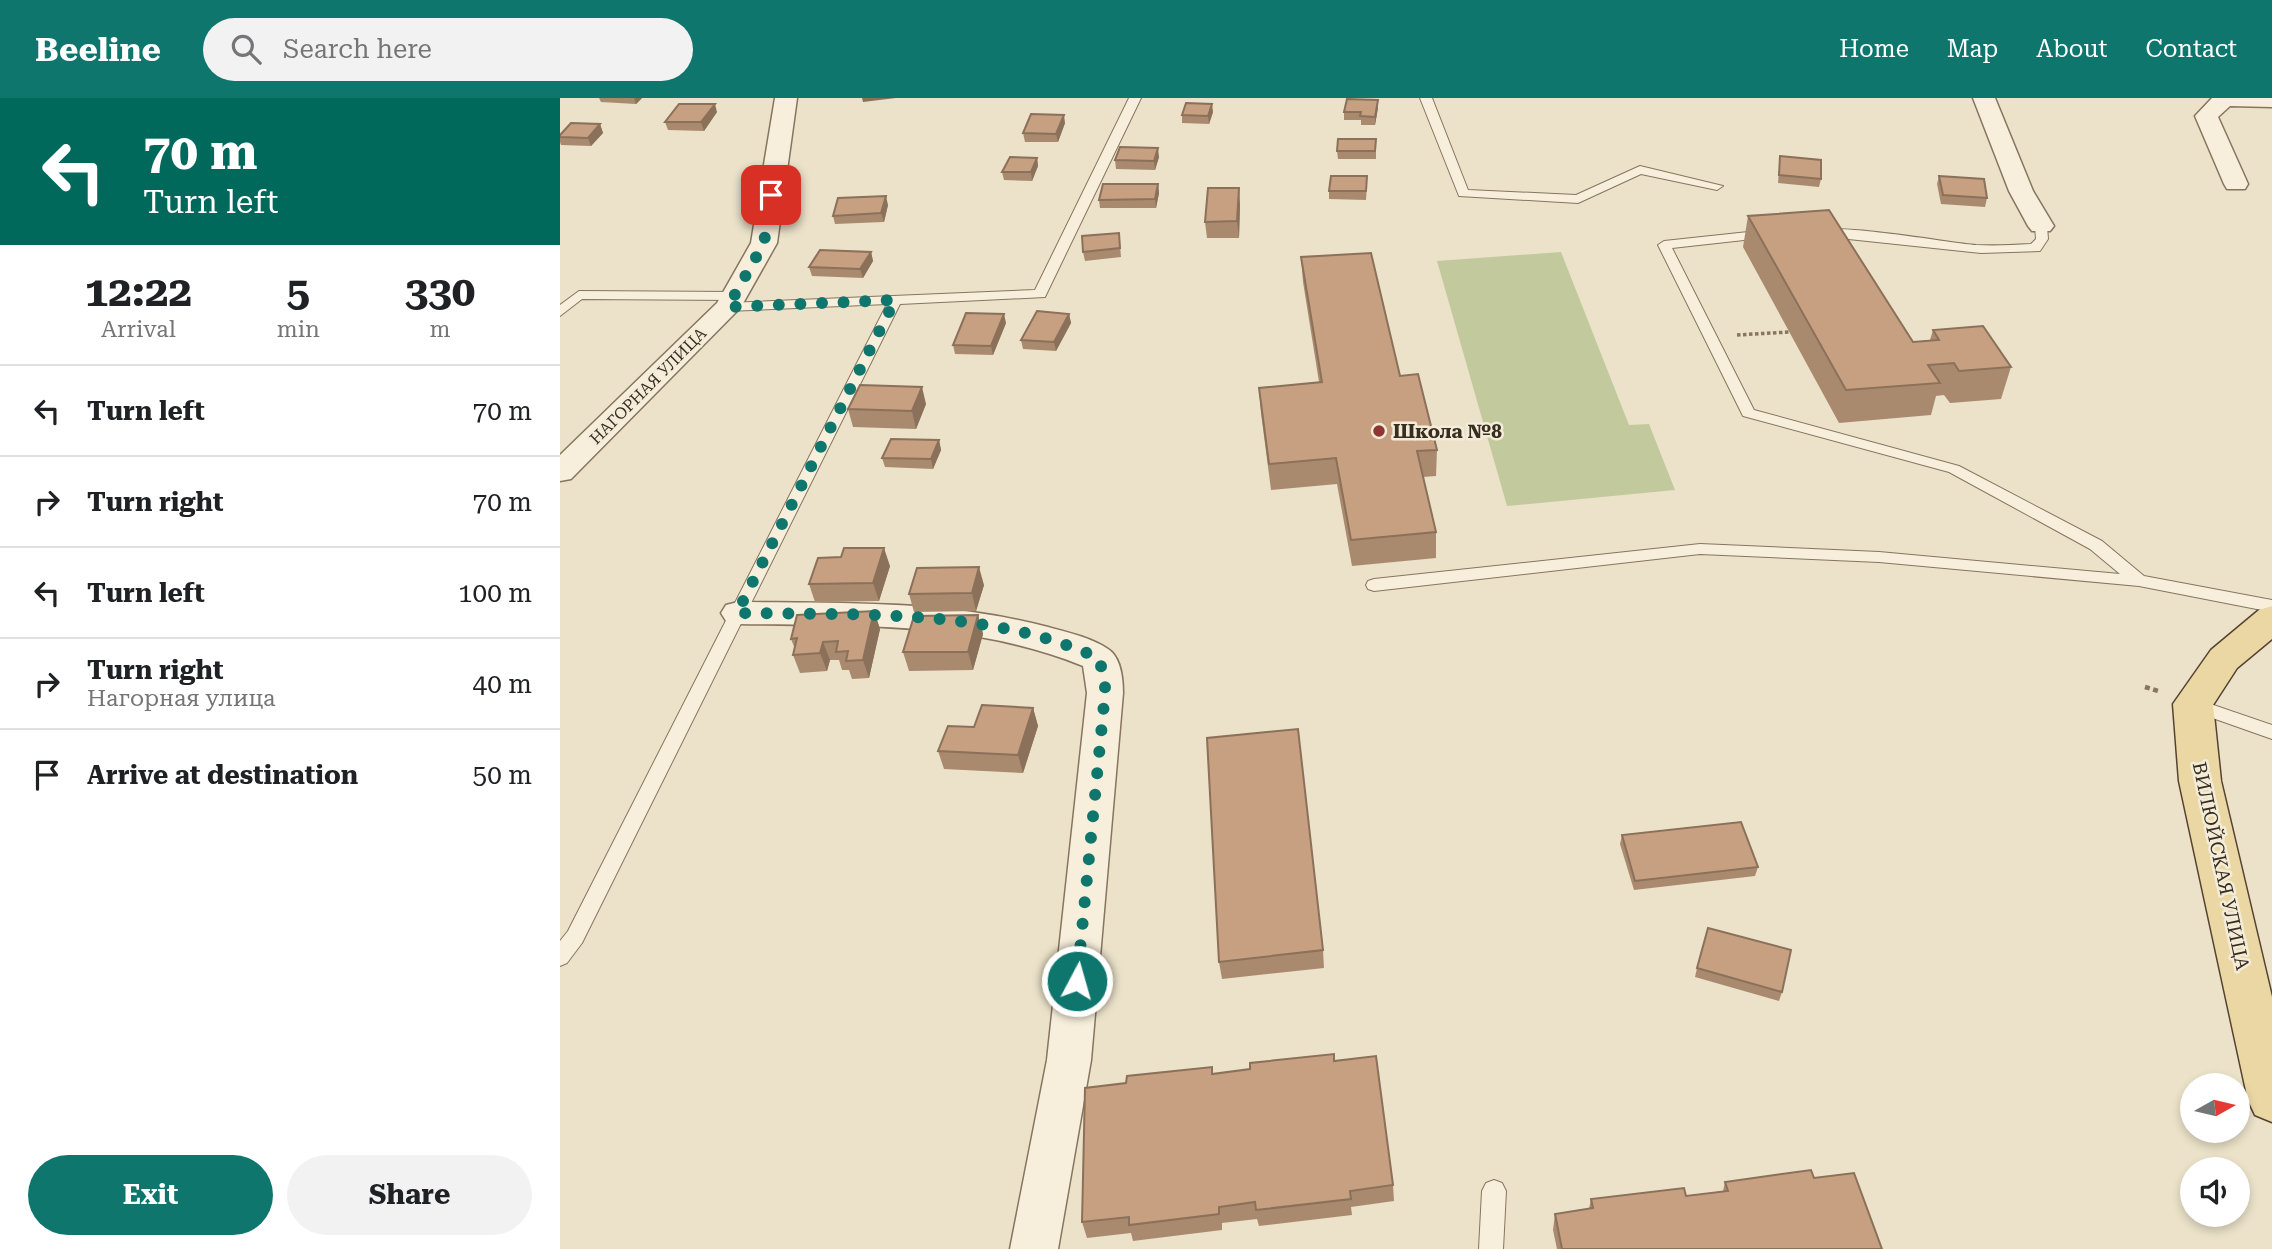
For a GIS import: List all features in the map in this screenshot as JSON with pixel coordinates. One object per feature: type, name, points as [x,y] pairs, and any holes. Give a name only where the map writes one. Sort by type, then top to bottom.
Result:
[{"type":"main road","points":[[2193,704],[2224,659],[2272,619]]},
{"type":"main road","name":"ВИЛЮЙСКАЯ УЛИЦА","points":[[2193,704],[2200,781],[2272,1100]]},
{"type":"street","name":"НАГОРНАЯ УЛИЦА","points":[[560,472],[731,302],[764,243],[786,98]]},
{"type":"street","points":[[1984,98],[2021,191],[2041,226]]},
{"type":"street","points":[[2236,184],[2206,116],[2224,99],[2272,100]]},
{"type":"street","points":[[737,613],[883,617],[989,626],[1047,639],[1098,658],[1105,677],[1105,693],[1069,1060],[1034,1249]]},
{"type":"lane","points":[[560,312],[579,295],[731,302],[1040,295],[1135,98]]},
{"type":"lane","points":[[1426,98],[1463,193],[1578,199],[1640,170],[1717,186]]},
{"type":"lane","points":[[1809,232],[1849,232],[1922,245],[2008,251],[2035,248],[2042,239],[2041,226]]},
{"type":"lane","points":[[1784,232],[1664,245],[1748,413],[1954,469],[2096,545],[2139,581]]},
{"type":"lane","points":[[560,957],[575,937],[895,300]]},
{"type":"lane","points":[[1374,585],[1700,550],[1879,557],[2139,581],[2272,606]]},
{"type":"lane","points":[[2193,704],[2272,732]]},
{"type":"lane","points":[[1492,1249],[1494,1191]]},
{"type":"path","points":[[1710,337],[1789,332]]},
{"type":"green space","points":[[1561,252],[1629,425],[1649,424],[1675,490],[1507,506],[1437,261]]},
{"type":"building","points":[[1347,99],[1378,100],[1375,117],[1360,116],[1361,112],[1344,112]]},
{"type":"building","points":[[1186,103],[1212,104],[1208,116],[1182,115]]},
{"type":"building","points":[[679,104],[715,104],[701,122],[665,122]]},
{"type":"building","points":[[1031,114],[1064,115],[1056,134],[1023,133]]},
{"type":"building","points":[[571,123],[600,124],[588,138],[560,137]]},
{"type":"building","points":[[1338,139],[1376,139],[1375,151],[1337,151]]},
{"type":"building","points":[[1120,147],[1158,148],[1154,161],[1115,160]]},
{"type":"building","points":[[1780,156],[1821,160],[1821,179],[1779,175]]},
{"type":"building","points":[[1010,157],[1037,158],[1031,172],[1002,172]]},
{"type":"building","points":[[1331,176],[1367,176],[1366,191],[1329,191]]},
{"type":"building","points":[[1939,176],[1984,179],[1987,198],[1943,195]]},
{"type":"building","points":[[1103,184],[1158,184],[1155,199],[1099,200]]},
{"type":"building","points":[[1208,188],[1239,188],[1237,221],[1205,222]]},
{"type":"building","points":[[886,196],[881,213],[833,216],[838,198]]},
{"type":"building","points":[[1829,210],[1913,342],[1939,340],[1933,330],[1983,326],[2011,367],[1959,371],[1954,363],[1928,365],[1940,383],[1846,390],[1748,216]]},
{"type":"building","points":[[1119,233],[1120,248],[1083,252],[1082,236]]},
{"type":"building","points":[[820,250],[871,252],[860,269],[809,267]]},
{"type":"building","points":[[1371,253],[1400,376],[1418,374],[1437,450],[1417,451],[1436,532],[1351,540],[1336,458],[1269,464],[1259,388],[1322,382],[1301,257]]},
{"type":"building","points":[[1037,311],[1069,314],[1054,342],[1021,340]]},
{"type":"building","points":[[966,313],[1004,314],[991,346],[953,345]]},
{"type":"building","points":[[860,385],[922,387],[912,411],[848,409]]},
{"type":"building","points":[[891,439],[939,440],[931,459],[882,458]]},
{"type":"building","points":[[844,548],[884,548],[873,583],[809,584],[818,558],[841,557]]},
{"type":"building","points":[[979,567],[972,593],[909,594],[917,568]]},
{"type":"building","points":[[874,611],[863,660],[846,661],[848,651],[836,652],[838,641],[823,642],[820,653],[793,655],[797,638],[791,639],[797,615]]},
{"type":"building","points":[[978,615],[968,652],[903,652],[914,616]]},
{"type":"building","points":[[982,705],[1033,708],[1018,755],[938,751],[948,726],[974,727]]},
{"type":"building","points":[[1298,729],[1323,950],[1219,962],[1207,738]]},
{"type":"building","points":[[1741,822],[1758,867],[1635,881],[1622,835]]},
{"type":"building","points":[[1708,928],[1791,950],[1782,992],[1697,968]]},
{"type":"building","points":[[1334,1054],[1334,1061],[1376,1056],[1393,1185],[1350,1191],[1351,1199],[1256,1210],[1255,1202],[1219,1207],[1219,1214],[1129,1225],[1129,1217],[1082,1222],[1085,1088],[1126,1083],[1127,1076],[1212,1067],[1212,1074],[1250,1069],[1250,1063]]},
{"type":"building","points":[[1811,1170],[1814,1178],[1854,1173],[1882,1249],[1562,1249],[1555,1214],[1593,1208],[1591,1199],[1684,1188],[1686,1196],[1728,1191],[1725,1182]]},
{"type":"place","name":"Школа №8","points":[[1379,431]]},
{"type":"route","points":[[771,195],[764,243],[728,307],[895,300],[737,613],[883,617],[989,626],[1047,639],[1098,658],[1105,677],[1105,693],[1077,981]]}]
